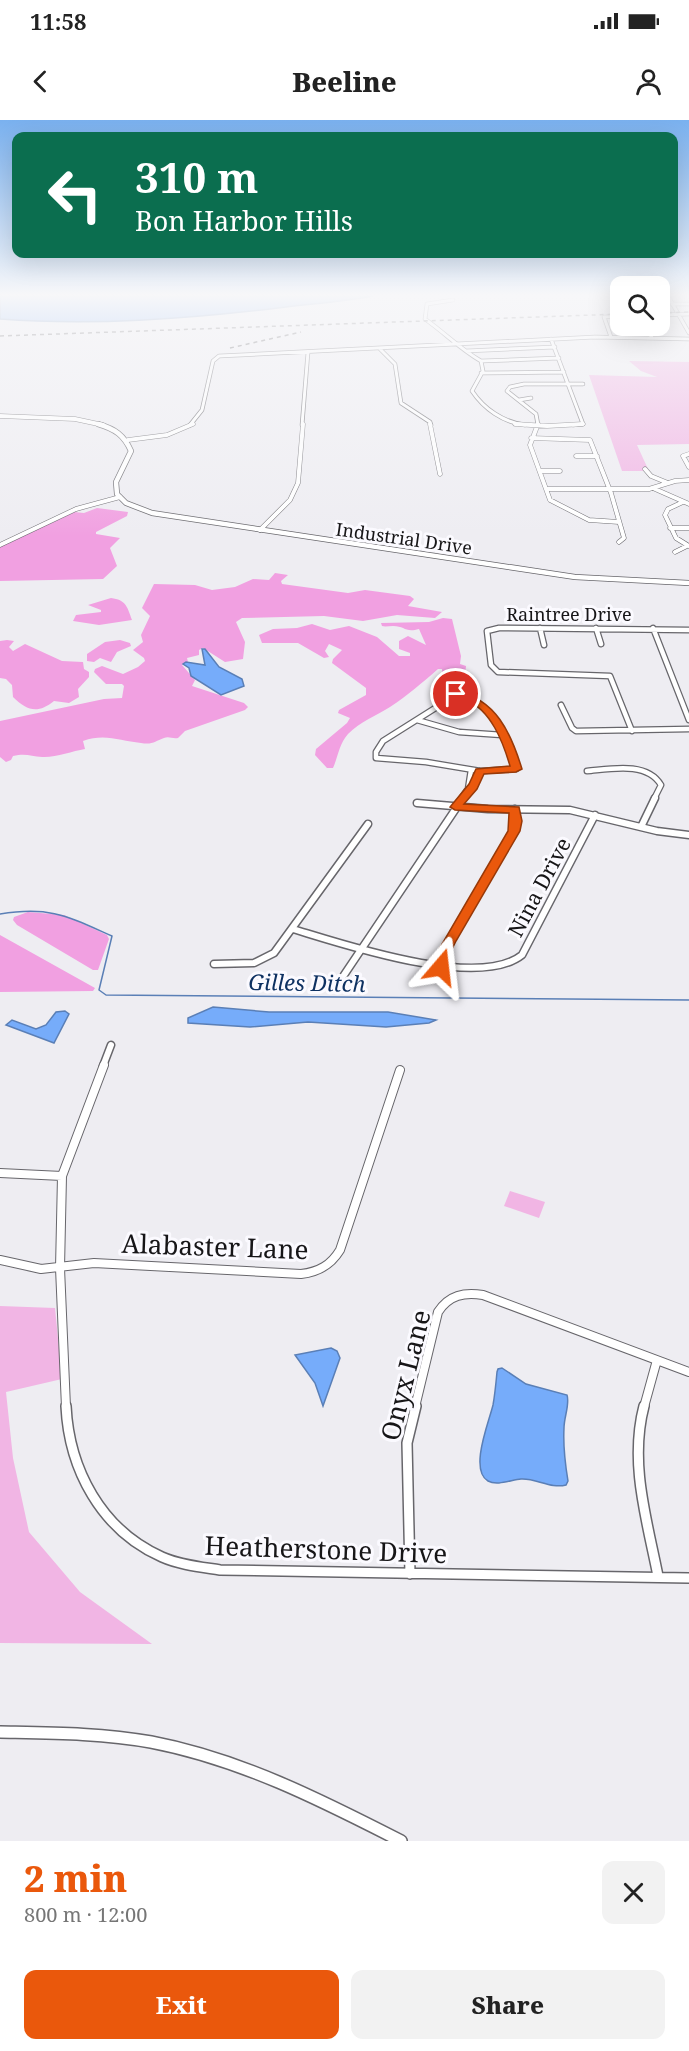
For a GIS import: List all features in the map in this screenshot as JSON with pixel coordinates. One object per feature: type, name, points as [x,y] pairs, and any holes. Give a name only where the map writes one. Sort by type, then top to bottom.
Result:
[{"type":"street","points":[[0,416],[75,419],[106,426],[128,440],[176,431],[196,421],[209,376]]},
{"type":"street","points":[[260,530],[290,500],[298,483],[306,376]]},
{"type":"street","points":[[397,376],[401,403],[430,422],[440,474]]},
{"type":"street","points":[[479,376],[472,388],[478,400],[507,422],[538,425],[583,424],[566,376]]},
{"type":"street","points":[[583,384],[524,384],[508,388],[508,392],[535,413],[538,425],[530,445],[552,502],[586,519],[620,522]]},
{"type":"street","points":[[519,400],[531,398]]},
{"type":"street","points":[[531,438],[590,440],[620,522],[624,538],[619,542]]},
{"type":"street","points":[[0,545],[76,509],[120,497],[115,484],[130,456],[128,440]]},
{"type":"street","points":[[689,454],[684,455],[689,467]]},
{"type":"street","points":[[576,456],[597,456]]},
{"type":"street","points":[[645,469],[651,476],[668,483]]},
{"type":"street","points":[[540,471],[560,471]]},
{"type":"street","points":[[546,489],[654,488],[689,480]]},
{"type":"street","points":[[654,488],[689,504]]},
{"type":"street","name":"Industrial Drive","points":[[120,497],[135,508],[152,513],[260,530],[583,578],[689,583]]},
{"type":"street","points":[[683,502],[666,511],[665,515],[676,540],[688,546]]},
{"type":"street","points":[[670,528],[689,528]]},
{"type":"street","points":[[675,552],[688,546]]},
{"type":"street","points":[[540,628],[544,645]]},
{"type":"street","points":[[596,628],[601,644]]},
{"type":"street","points":[[653,628],[689,720]]},
{"type":"street","name":"Raintree Drive","points":[[632,731],[610,676],[506,674],[493,670],[486,638],[488,630],[653,628],[689,630]]},
{"type":"street","points":[[463,694],[487,709],[496,720],[510,747],[516,769],[480,771],[426,762],[376,758],[376,752],[383,741],[417,720],[453,696],[463,694]]},
{"type":"street","points":[[561,705],[576,731],[689,729]]},
{"type":"street","points":[[417,720],[438,729],[460,734],[502,735]]},
{"type":"street","points":[[587,771],[635,769],[647,771],[659,778],[661,784],[641,827]]},
{"type":"street","points":[[468,789],[471,770]]},
{"type":"street","points":[[344,975],[455,807],[468,789],[473,786],[480,771]]},
{"type":"street","points":[[417,803],[455,807],[559,810],[595,815],[641,827],[689,835]]},
{"type":"street","points":[[441,967],[444,951],[449,941],[514,831],[515,809]]},
{"type":"street","name":"Nina Drive","points":[[293,929],[415,964],[441,967],[497,965],[511,962],[522,956],[595,815]]},
{"type":"street","points":[[214,964],[248,964],[265,960],[274,953],[369,824]]},
{"type":"street","name":"Heatherstone Drive","points":[[111,1045],[62,1176],[60,1268],[67,1422],[72,1450],[80,1474],[94,1501],[133,1540],[162,1557],[188,1565],[220,1569],[689,1578]]},
{"type":"street","name":"Alabaster Lane","points":[[0,1260],[29,1268],[60,1268],[94,1263],[301,1274],[323,1268],[336,1257],[340,1250],[400,1070]]},
{"type":"street","points":[[0,1173],[62,1176]]},
{"type":"street","name":"Onyx Lane","points":[[410,1574],[407,1443],[438,1312],[447,1300],[467,1292],[483,1296],[689,1372]]},
{"type":"street","points":[[657,1360],[640,1421],[638,1443],[646,1510],[658,1576]]},
{"type":"street","points":[[0,1732],[121,1737],[203,1754],[287,1785],[401,1841]]},
{"type":"shaded area","points":[[589,376],[657,377],[655,376],[689,376],[689,444],[637,445],[648,469],[622,471]]},
{"type":"shaded area","points":[[97,508],[128,512],[127,516],[96,532],[96,534],[120,538],[110,548],[117,566],[103,579],[0,581],[0,547],[74,512],[84,513]]},
{"type":"shaded area","points":[[275,573],[288,575],[281,581],[282,584],[348,593],[365,590],[410,596],[414,599],[408,606],[442,612],[435,618],[397,615],[363,621],[324,616],[242,618],[236,622],[245,642],[243,659],[225,662],[203,648],[199,650],[199,655],[187,658],[188,662],[182,665],[195,680],[192,686],[244,703],[248,707],[245,710],[185,731],[178,738],[166,737],[145,743],[98,738],[83,741],[85,749],[58,755],[42,757],[17,755],[6,762],[0,757],[0,721],[104,699],[122,698],[124,686],[122,684],[106,684],[94,672],[102,666],[123,674],[145,661],[133,650],[143,642],[141,635],[150,616],[142,608],[154,584],[195,585],[212,590],[235,587],[253,579],[269,580]]},
{"type":"shaded area","points":[[111,598],[120,600],[125,605],[132,620],[99,625],[73,621],[76,615],[101,612],[88,605]]},
{"type":"shaded area","points":[[443,618],[452,619],[461,656],[460,664],[466,666],[465,675],[452,676],[438,669],[396,703],[363,722],[348,734],[333,768],[327,768],[315,755],[316,749],[347,723],[350,718],[338,713],[339,710],[366,695],[366,688],[332,663],[342,650],[329,644],[325,651],[329,657],[324,658],[298,643],[262,643],[259,635],[273,629],[297,628],[312,624],[330,630],[349,626],[377,637],[399,656],[410,656],[410,653],[399,649],[399,641],[408,636],[426,645],[419,629],[382,626],[381,623],[429,622]]},
{"type":"shaded area","points":[[120,640],[130,643],[131,646],[117,652],[111,662],[100,658],[94,662],[87,661],[87,654],[105,642]]},
{"type":"shaded area","points":[[0,641],[14,641],[9,647],[13,651],[25,644],[62,661],[83,662],[84,669],[89,672],[89,677],[78,689],[79,697],[69,703],[54,701],[38,709],[28,708],[18,702],[13,697],[12,685],[6,679],[0,678]]},
{"type":"shaded area","points":[[28,912],[64,915],[107,935],[109,939],[98,970],[93,970],[17,925],[13,920],[14,917]]},
{"type":"shaded area","points":[[0,935],[95,988],[93,991],[0,992]]},
{"type":"shaded area","points":[[510,1191],[545,1202],[539,1218],[504,1206]]},
{"type":"shaded area","points":[[0,1306],[55,1308],[62,1379],[6,1392],[13,1458],[29,1532],[80,1592],[152,1644],[0,1643]]},
{"type":"water","points":[[202,649],[205,649],[219,667],[242,679],[244,686],[221,695],[191,676],[189,668],[183,664],[186,662],[205,665]]},
{"type":"water","points":[[213,1007],[269,1012],[388,1012],[436,1020],[429,1023],[386,1027],[308,1022],[250,1027],[188,1023],[188,1018]]},
{"type":"water","points":[[65,1011],[69,1014],[54,1043],[6,1025],[12,1020],[36,1029],[46,1025],[56,1012]]},
{"type":"water","points":[[331,1348],[337,1351],[340,1358],[323,1406],[315,1383],[295,1355]]},
{"type":"water","points":[[502,1368],[526,1384],[567,1395],[564,1424],[564,1454],[568,1481],[566,1485],[555,1486],[527,1479],[496,1483],[488,1481],[483,1475],[480,1467],[482,1445],[493,1405],[497,1372]]},
{"type":"waterway","name":"Gilles Ditch","points":[[0,914],[46,912],[70,918],[112,936],[99,990],[106,995],[689,1000]]},
{"type":"route","points":[[441,967],[444,951],[449,941],[516,827],[515,809],[455,807],[468,789],[473,786],[480,771],[516,769],[510,747],[496,720],[487,709],[470,697],[456,694]]}]
